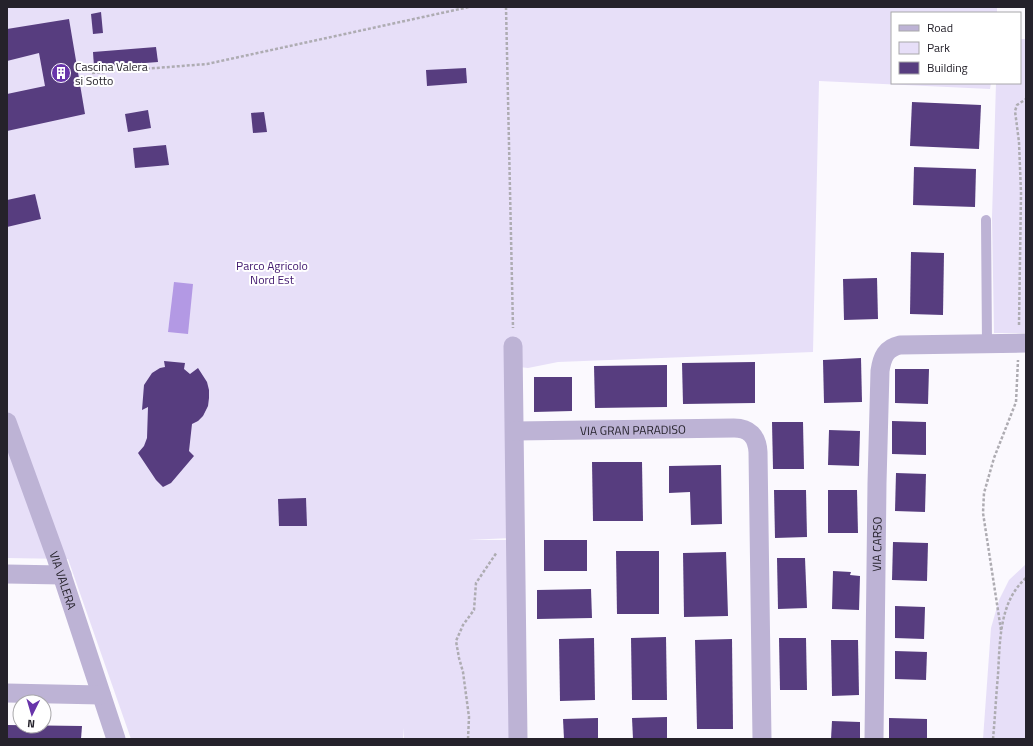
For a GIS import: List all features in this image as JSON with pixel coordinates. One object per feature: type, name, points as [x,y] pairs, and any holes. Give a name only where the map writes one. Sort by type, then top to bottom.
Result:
[{"type":"street","points":[[987,344],[1022,343]]},
{"type":"street","name":"VIA CARSO","points":[[874,739],[877,483],[880,370],[882,361],[887,351],[897,346],[987,344]]},
{"type":"street","points":[[513,346],[518,739]]},
{"type":"street","name":"VIA VALERA","points":[[7,422],[62,575],[116,739]]},
{"type":"street","name":"VIA GRAN PARADISO","points":[[515,431],[734,428],[744,429],[752,434],[757,442],[758,452],[762,739]]},
{"type":"street","points":[[7,574],[62,575]]},
{"type":"street","points":[[7,693],[102,695]]},
{"type":"lane","points":[[986,220],[987,344]]},
{"type":"path","points":[[92,73],[207,64],[470,7]]},
{"type":"path","points":[[506,7],[513,346]]},
{"type":"path","points":[[1001,630],[983,513],[984,493],[994,458],[1016,402],[1022,343],[1021,193],[1019,142],[1015,117],[1017,105],[1026,99]]},
{"type":"path","points":[[468,739],[469,717],[463,672],[456,641],[463,625],[474,610],[476,583],[498,552],[516,536]]},
{"type":"path","points":[[993,739],[1001,630],[1008,604],[1017,586],[1026,578]]},
{"type":"green space","name":"Parco Agricolo Nord Est","points":[[7,7],[997,7],[997,12],[891,12],[891,84],[991,84],[990,89],[819,81],[813,352],[558,362],[528,368],[519,367],[512,538],[468,540],[511,540],[513,739],[404,739],[403,728],[403,739],[131,739],[68,559],[7,558]]},
{"type":"green space","points":[[1021,39],[1026,39],[1026,333],[994,333],[992,217],[996,84],[1021,84]]},
{"type":"green space","points":[[1026,564],[1026,739],[983,739],[991,628],[999,600],[1009,580]]},
{"type":"shaded area","points":[[174,282],[193,284],[188,334],[168,332]]},
{"type":"building","points":[[101,12],[103,33],[93,34],[91,14]]},
{"type":"building","name":"Cascina Valera si Sotto","points":[[69,19],[85,114],[7,131],[7,94],[45,86],[39,53],[7,61],[7,29]]},
{"type":"building","points":[[156,47],[158,62],[94,67],[93,52]]},
{"type":"building","points":[[466,68],[467,83],[427,86],[426,70]]},
{"type":"building","points":[[912,102],[981,105],[979,149],[910,146]]},
{"type":"building","points":[[148,110],[151,128],[128,132],[125,114]]},
{"type":"building","points":[[264,112],[267,132],[253,133],[251,113]]},
{"type":"building","points":[[166,145],[169,165],[135,168],[133,148]]},
{"type":"building","points":[[914,167],[976,169],[975,207],[913,205]]},
{"type":"building","points":[[35,194],[41,219],[7,227],[7,200]]},
{"type":"building","points":[[911,252],[944,253],[943,315],[910,314]]},
{"type":"building","points":[[877,278],[878,319],[844,320],[843,279]]},
{"type":"building","points":[[861,358],[862,402],[824,403],[823,360]]},
{"type":"building","points":[[164,361],[185,363],[184,369],[190,374],[198,368],[207,382],[209,398],[208,406],[203,416],[192,424],[189,451],[194,456],[171,483],[163,487],[156,480],[138,453],[144,446],[147,438],[148,407],[142,410],[144,385],[152,373],[165,367]]},
{"type":"building","points":[[755,362],[755,403],[683,404],[682,363]]},
{"type":"building","points":[[667,365],[667,407],[595,408],[594,366]]},
{"type":"building","points":[[895,369],[929,369],[928,404],[895,403]]},
{"type":"building","points":[[534,377],[572,377],[572,411],[534,412]]},
{"type":"building","points":[[892,421],[926,422],[926,455],[892,454]]},
{"type":"building","points":[[772,422],[803,422],[804,469],[773,469]]},
{"type":"building","points":[[829,430],[860,431],[859,466],[828,465]]},
{"type":"building","points":[[592,462],[642,462],[643,521],[593,521]]},
{"type":"building","points":[[721,465],[722,524],[691,525],[690,492],[669,493],[669,466]]},
{"type":"building","points":[[896,473],[926,474],[925,512],[895,511]]},
{"type":"building","points":[[774,490],[806,490],[807,537],[775,538]]},
{"type":"building","points":[[828,490],[857,490],[858,533],[828,533]]},
{"type":"building","points":[[306,498],[307,526],[279,526],[278,499]]},
{"type":"building","points":[[544,540],[587,540],[587,571],[544,571]]},
{"type":"building","points":[[893,542],[928,543],[927,581],[892,580]]},
{"type":"building","points":[[616,551],[659,551],[659,614],[617,614]]},
{"type":"building","points":[[726,552],[728,616],[684,617],[683,553]]},
{"type":"building","points":[[777,558],[805,558],[807,608],[778,609]]},
{"type":"building","points":[[833,571],[851,572],[850,575],[860,576],[859,610],[832,609]]},
{"type":"building","points":[[591,589],[592,618],[537,619],[537,590]]},
{"type":"building","points":[[895,606],[925,607],[924,639],[895,638]]},
{"type":"building","points":[[666,637],[667,700],[632,700],[631,638]]},
{"type":"building","points":[[594,638],[595,700],[560,701],[559,639]]},
{"type":"building","points":[[779,638],[806,638],[807,690],[780,690]]},
{"type":"building","points":[[732,639],[733,729],[697,729],[695,640]]},
{"type":"building","points":[[831,640],[858,640],[859,695],[832,696]]},
{"type":"building","points":[[895,651],[927,652],[926,680],[895,679]]},
{"type":"building","points":[[667,717],[667,739],[633,739],[632,718]]},
{"type":"building","points":[[598,718],[598,739],[564,739],[563,719]]},
{"type":"building","points":[[889,718],[927,719],[927,739],[889,739]]},
{"type":"building","points":[[832,721],[860,722],[860,739],[831,739]]},
{"type":"building","points":[[7,725],[12,725],[12,734],[52,734],[52,726],[82,726],[81,739],[7,739]]},
{"type":"place","name":"Cascina Valera si Sotto","points":[[61,73]]}]
